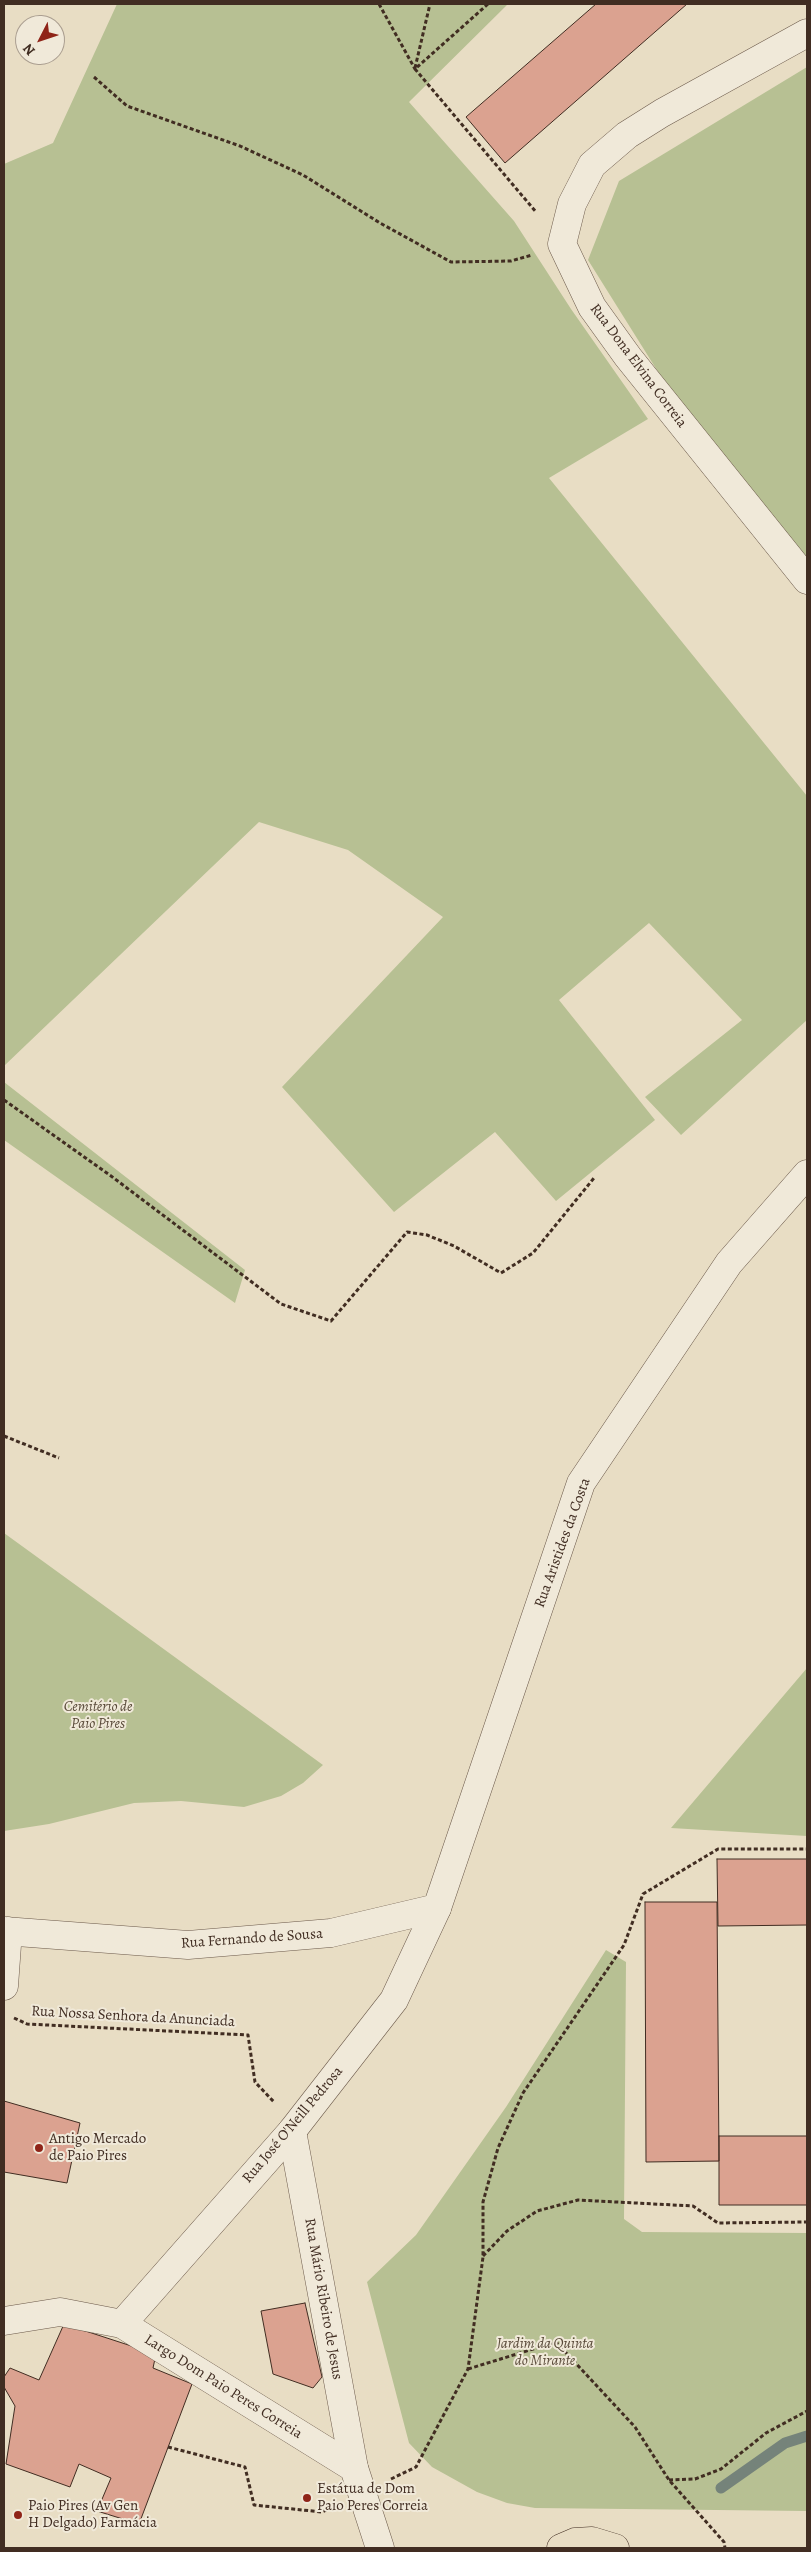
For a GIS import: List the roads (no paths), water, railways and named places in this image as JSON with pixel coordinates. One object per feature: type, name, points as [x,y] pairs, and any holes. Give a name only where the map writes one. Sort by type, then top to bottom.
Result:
[{"type":"main road","points":[[561,2548],[574,2542],[592,2541],[615,2548]]},
{"type":"street","name":"Rua Dona Elvina Correia","points":[[807,33],[741,68],[641,127],[592,165],[572,204],[562,244],[592,308],[628,357],[807,580]]},
{"type":"street","name":"Rua Aristides da Costa","points":[[437,1908],[582,1483],[729,1262],[807,1174]]},
{"type":"street","name":"Rua Fernando de Sousa","points":[[6,1931],[188,1945],[330,1934],[437,1908]]},
{"type":"street","name":"Rua José O'Neill Pedrosa","points":[[122,2324],[292,2131],[394,2000],[437,1908]]},
{"type":"street","points":[[4,1986],[6,1931]]},
{"type":"street","name":"Rua Mário Ribeiro de Jesus","points":[[292,2131],[354,2468]]},
{"type":"street","name":"Largo Dom Paio Peres Correia","points":[[4,2320],[60,2312],[122,2324],[354,2468]]},
{"type":"street","points":[[354,2468],[380,2548]]},
{"type":"waterway","points":[[721,2488],[785,2443],[807,2436]]},
{"type":"place","name":"Antigo Mercado de Paio Pires","points":[[39,2148]]},
{"type":"place","name":"Estátua de Dom Paio Peres Correia","points":[[307,2498]]},
{"type":"place","name":"Paio Pires (Av Gen H Delgado) Farmácia","points":[[18,2515]]},
{"type":"park label","name":"Cemitério de Paio Pires","points":[[98,1716]]},
{"type":"park label","name":"Jardim da Quinta do Mirante","points":[[545,2352]]}]
